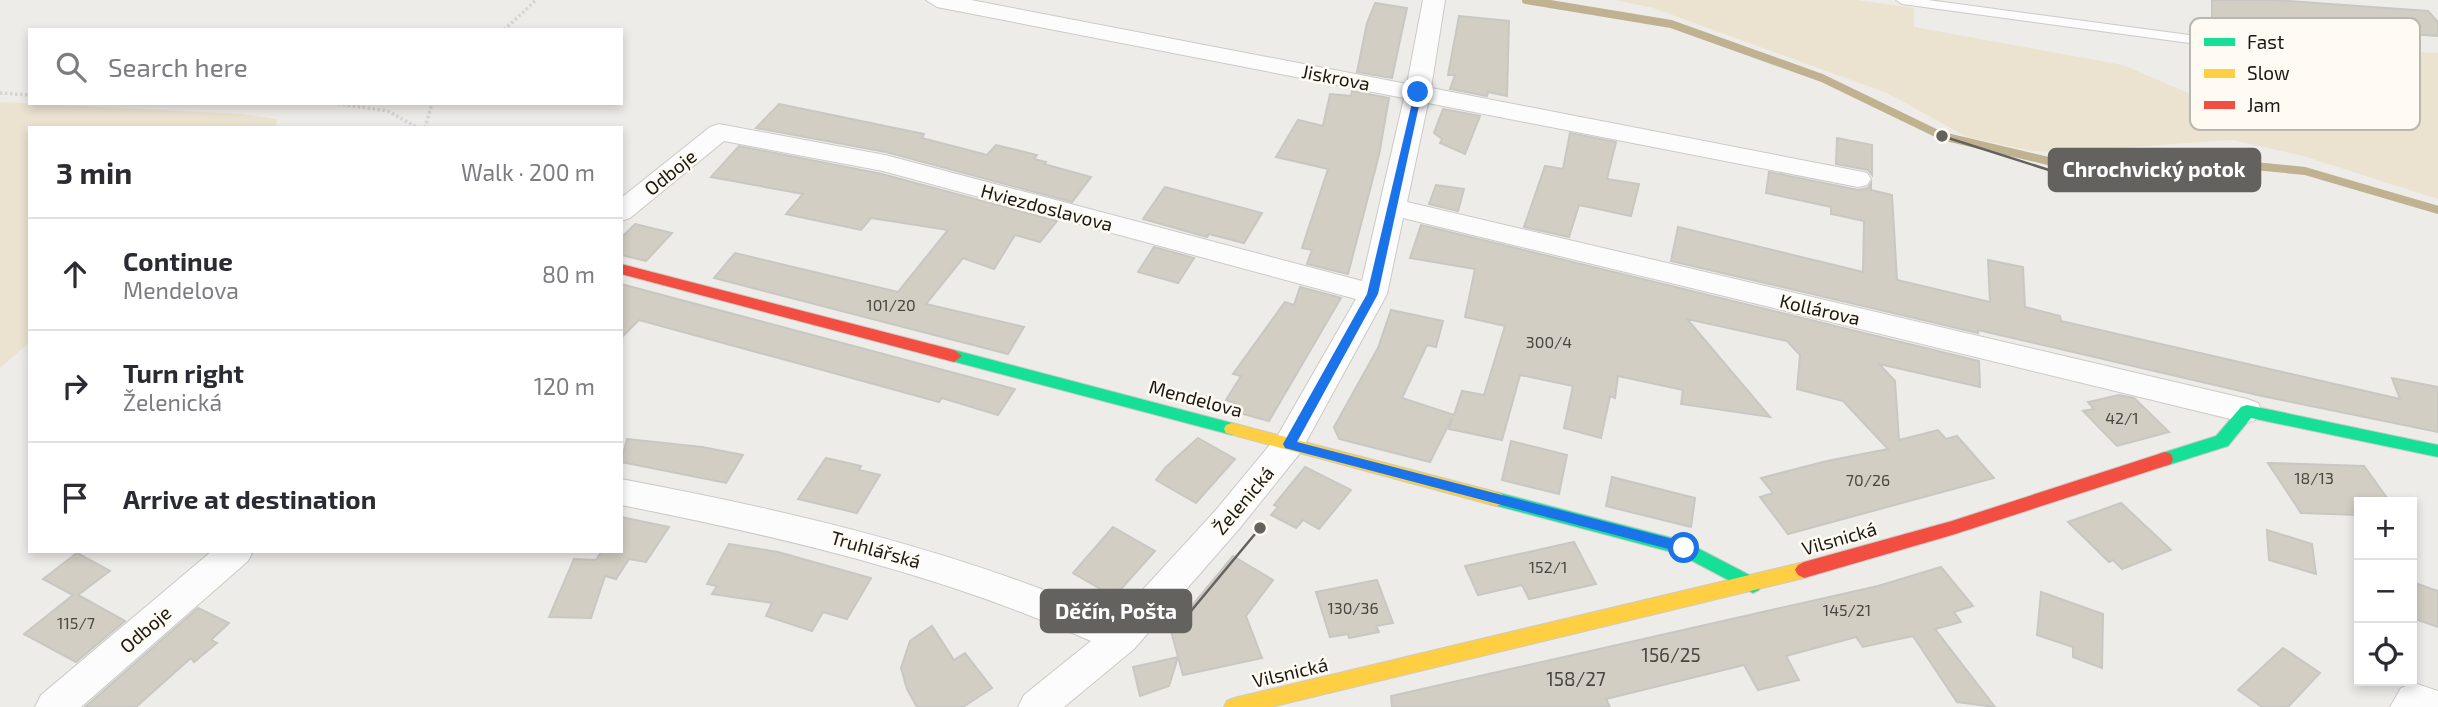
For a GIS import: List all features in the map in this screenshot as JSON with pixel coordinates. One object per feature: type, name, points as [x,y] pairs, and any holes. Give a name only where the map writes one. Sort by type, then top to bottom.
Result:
[{"type":"street","name":"Jiskrova","points":[[937,0],[1858,179]]},
{"type":"street","name":"Želenická","points":[[1037,707],[1121,638],[1227,520],[1289,444],[1373,294],[1418,92],[1434,0]]},
{"type":"street","name":"Odboje","points":[[623,210],[719,132]]},
{"type":"street","name":"Hviezdoslavova","points":[[719,132],[885,163],[1373,294]]},
{"type":"street","name":"Kollárova","points":[[1392,207],[2247,411]]},
{"type":"street","name":"Mendelova","points":[[623,270],[1684,548],[1753,585]]},
{"type":"street","points":[[2247,411],[2438,451]]},
{"type":"street","name":"Vilsnická","points":[[1234,707],[1753,585],[1952,528],[2222,441],[2247,411]]},
{"type":"street","name":"Truhlářská","points":[[623,492],[772,520],[967,575],[1068,613],[1121,638]]},
{"type":"street","name":"Odboje","points":[[54,707],[234,553]]},
{"type":"street","points":[[2410,707],[2414,700],[2435,707]]},
{"type":"lane","points":[[1902,0],[2190,39]]},
{"type":"path","points":[[506,28],[536,0]]},
{"type":"path","points":[[0,93],[28,95]]},
{"type":"path","points":[[347,105],[388,111],[414,126]]},
{"type":"path","points":[[426,126],[431,105]]},
{"type":"shaded area","points":[[1615,0],[1857,0],[1914,8],[1914,27],[2123,65],[2190,94],[2190,130],[2420,130],[2420,52],[2438,53],[2438,199],[2303,156],[2232,140],[2058,152],[2032,151],[1967,137],[1887,93],[1653,8]]},
{"type":"shaded area","points":[[0,102],[242,114],[277,119],[276,126],[28,126],[28,344],[0,368]]},
{"type":"building","points":[[2212,0],[2274,0],[2428,11],[2438,22],[2438,36],[2420,35],[2420,18],[2212,18]]},
{"type":"building","points":[[1375,3],[1407,8],[1392,78],[1357,72],[1367,23]]},
{"type":"building","points":[[1459,16],[1509,21],[1507,96],[1488,92],[1487,96],[1450,89],[1455,75],[1448,75]]},
{"type":"building","points":[[1352,91],[1389,98],[1379,155],[1348,274],[1307,264],[1312,250],[1302,248],[1328,169],[1276,157],[1298,120],[1323,126],[1330,94],[1351,96]]},
{"type":"building","points":[[779,104],[924,134],[922,138],[987,155],[996,145],[1037,155],[1034,159],[1046,162],[1044,164],[1091,177],[1072,202],[886,152],[756,128]]},
{"type":"building","points":[[1443,109],[1480,116],[1465,154],[1440,143],[1442,139],[1434,133]]},
{"type":"building","points":[[1570,133],[1616,142],[1607,179],[1639,184],[1631,216],[1579,205],[1569,237],[1524,227],[1545,166],[1563,169]]},
{"type":"building","points":[[1837,138],[1872,145],[1872,175],[1868,170],[1836,164]]},
{"type":"building","points":[[739,146],[882,174],[1057,221],[1040,242],[1015,235],[994,269],[963,258],[926,304],[1024,327],[1008,354],[714,278],[735,253],[898,292],[948,230],[871,218],[861,230],[786,214],[803,194],[711,177]]},
{"type":"building","points":[[1769,172],[1858,190],[1868,188],[1871,183],[1871,190],[1892,195],[1897,280],[1990,302],[1988,260],[2023,267],[2025,307],[2060,316],[2061,321],[2400,399],[2392,378],[2438,387],[2438,432],[2262,396],[1978,330],[1978,333],[1671,261],[1678,227],[1863,272],[1864,221],[1831,214],[1831,207],[1766,193]]},
{"type":"building","points":[[1436,185],[1464,189],[1458,211],[1429,204]]},
{"type":"building","points":[[1165,187],[1262,213],[1244,243],[1209,234],[1207,237],[1143,219]]},
{"type":"building","points":[[635,224],[672,233],[646,261],[623,255],[623,236]]},
{"type":"building","points":[[1421,225],[1979,361],[1980,387],[1879,364],[1895,381],[1899,440],[1938,430],[1946,439],[1957,436],[1994,478],[1788,534],[1760,497],[1773,493],[1761,478],[1888,449],[1843,401],[1797,389],[1800,355],[1787,341],[1687,319],[1770,417],[1681,404],[1683,390],[1618,376],[1615,398],[1610,396],[1601,438],[1564,428],[1573,386],[1520,375],[1502,440],[1449,429],[1452,418],[1430,462],[1339,439],[1334,427],[1378,348],[1391,310],[1443,321],[1436,347],[1427,345],[1402,398],[1454,415],[1462,391],[1484,395],[1505,326],[1465,317],[1475,269],[1410,258]]},
{"type":"building","points":[[1154,247],[1194,258],[1178,283],[1138,272]]},
{"type":"building","points":[[623,285],[1015,389],[998,415],[942,398],[939,402],[639,320],[623,336]]},
{"type":"building","points":[[1300,287],[1341,298],[1269,421],[1229,410],[1236,404],[1226,400],[1241,376],[1233,374],[1285,302],[1294,305]]},
{"type":"building","points":[[2119,395],[2134,398],[2169,432],[2117,446],[2083,411],[2094,409],[2088,402]]},
{"type":"building","points":[[1198,438],[1235,459],[1196,503],[1156,480],[1165,468]]},
{"type":"building","points":[[627,439],[702,447],[743,455],[726,483],[623,462]]},
{"type":"building","points":[[1511,441],[1567,455],[1559,494],[1502,480]]},
{"type":"building","points":[[826,458],[861,466],[859,470],[880,475],[857,513],[798,499]]},
{"type":"building","points":[[2268,463],[2364,466],[2386,497],[2354,497],[2354,515],[2301,513]]},
{"type":"building","points":[[1305,467],[1351,490],[1319,529],[1303,520],[1296,528],[1271,515],[1278,507],[1274,505]]},
{"type":"building","points":[[1612,477],[1695,498],[1691,527],[1606,506]]},
{"type":"building","points":[[2121,503],[2171,550],[2122,569],[2113,560],[2109,562],[2068,522]]},
{"type":"building","points":[[623,517],[669,527],[646,562],[629,559],[616,579],[605,576],[591,618],[549,617],[574,559],[596,560],[601,553],[623,553]]},
{"type":"building","points":[[1113,527],[1155,551],[1114,597],[1073,573]]},
{"type":"building","points":[[2267,530],[2312,544],[2316,574],[2269,560]]},
{"type":"building","points":[[1574,542],[1596,584],[1529,599],[1522,585],[1478,595],[1465,566]]},
{"type":"building","points":[[729,544],[778,552],[871,578],[847,619],[823,612],[812,631],[766,616],[772,603],[712,594],[717,586],[707,584]]},
{"type":"building","points":[[77,553],[110,571],[78,595],[125,621],[76,662],[24,634],[73,595],[43,579]]},
{"type":"building","points":[[1233,556],[1273,580],[1246,616],[1262,658],[1183,675],[1171,631]]},
{"type":"building","points":[[1941,567],[1973,606],[1954,612],[1961,622],[1935,629],[1995,707],[1957,702],[1913,636],[1863,647],[1856,637],[1786,656],[1799,680],[1758,690],[1744,665],[1606,699],[1610,707],[1392,707],[1391,696],[1878,586]]},
{"type":"building","points":[[1377,580],[1393,623],[1376,626],[1379,632],[1349,638],[1348,634],[1330,637],[1316,592]]},
{"type":"building","points":[[2417,584],[2438,591],[2438,627],[2417,620]]},
{"type":"building","points":[[2041,592],[2103,614],[2102,668],[2073,657],[2073,647],[2037,635]]},
{"type":"building","points":[[198,608],[229,623],[211,640],[217,643],[194,662],[191,658],[136,707],[85,707]]},
{"type":"building","points":[[932,626],[954,660],[965,653],[992,688],[963,707],[917,707],[907,689],[901,668],[910,641]]},
{"type":"building","points":[[2283,648],[2320,673],[2288,707],[2262,707],[2238,690]]},
{"type":"building","points":[[1178,657],[1169,686],[1140,696],[1133,667]]},
{"type":"waterway","points":[[1526,0],[1671,24],[1822,78],[1942,136],[2048,161],[2203,161],[2305,171],[2438,210]]},
{"type":"traffic: fast","points":[[954,356],[1232,429]]},
{"type":"traffic: fast","points":[[2165,459],[2222,441],[2247,411],[2438,451]]},
{"type":"traffic: fast","points":[[1496,499],[1684,548],[1753,585]]},
{"type":"traffic: slow","points":[[1232,429],[1496,499]]},
{"type":"traffic: slow","points":[[1234,707],[1804,570]]},
{"type":"traffic: jam","points":[[623,270],[954,356]]},
{"type":"traffic: jam","points":[[1804,570],[1952,528],[2165,459]]},
{"type":"place","name":"Chrochvický potok","points":[[1942,136]]},
{"type":"place","name":"Děčín, Pošta","points":[[1260,528]]},
{"type":"route","points":[[1418,92],[1373,294],[1289,444],[1684,548]]}]
